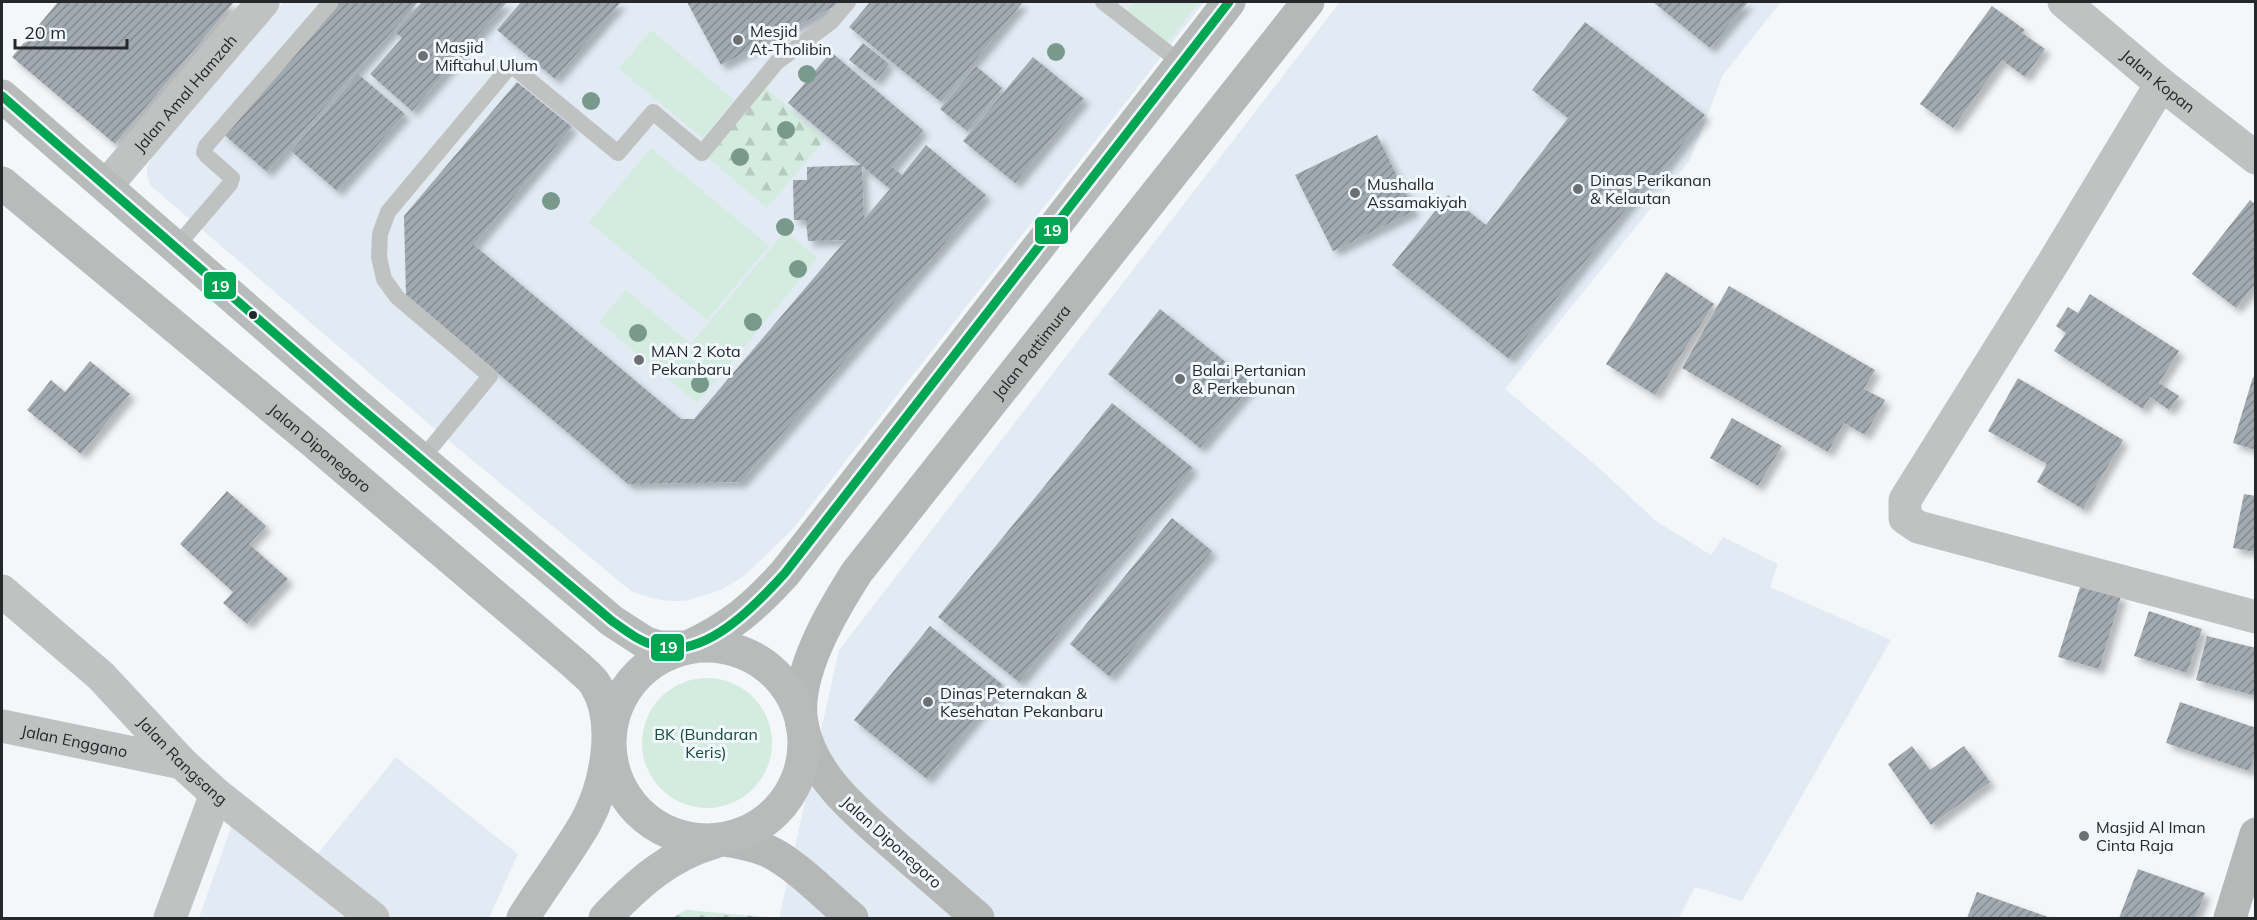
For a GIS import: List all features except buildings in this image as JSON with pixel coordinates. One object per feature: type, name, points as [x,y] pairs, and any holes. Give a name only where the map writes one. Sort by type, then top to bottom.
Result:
[{"type":"main road","points":[[522,918],[586,820],[601,781],[616,704],[634,677],[659,658],[713,635],[735,621],[757,604],[785,573],[1229,2]]},
{"type":"main road","name":"Jalan Pattimura","points":[[802,723],[803,689],[812,655],[836,605],[857,572],[1308,2]]},
{"type":"main road","points":[[2,96],[421,460],[612,621],[646,643],[660,647],[712,645],[739,650],[764,663],[784,683],[798,707],[804,737],[802,767],[790,793],[772,815],[750,831],[693,848],[664,864],[636,886],[605,918]]},
{"type":"main road","name":"Jalan Diponegoro","points":[[2,183],[576,664],[595,683],[606,706],[609,734]]},
{"type":"main road","name":"Jalan Diponegoro","points":[[802,723],[810,749],[841,796],[978,918]]},
{"type":"main road","points":[[609,734],[610,760],[620,790],[639,814],[665,832],[694,841],[723,840],[746,844],[769,852],[789,865],[852,918]]},
{"type":"main road","points":[[2230,918],[2256,834]]},
{"type":"street","name":"Jalan Amal Hamzah","points":[[106,186],[263,2]]},
{"type":"street","name":"Jalan Kopan","points":[[2064,2],[2161,84],[2256,158]]},
{"type":"street","points":[[2161,84],[2053,263],[1905,500],[1905,518],[1918,527],[2256,616]]},
{"type":"street","name":"Jalan Rangsang","points":[[2,591],[101,676],[182,763],[216,794],[373,918]]},
{"type":"street","name":"Jalan Enggano","points":[[2,726],[182,763]]},
{"type":"street","points":[[170,918],[216,794]]},
{"type":"lane","points":[[176,246],[230,184],[232,178],[207,156],[204,152],[207,146],[331,2]]},
{"type":"lane","points":[[421,460],[490,376],[397,297],[384,279],[379,257],[380,234],[388,212],[511,65],[618,153],[652,112],[702,153],[777,62],[831,22],[848,2]]},
{"type":"lane","points":[[1103,2],[1181,63]]},
{"type":"shaded area","name":"MAN 2 Kota Pekanbaru","points":[[283,2],[1204,2],[792,530],[744,576],[721,590],[686,601],[668,601],[631,591],[442,435],[151,186],[147,177],[147,167],[152,157]]},
{"type":"shaded area","points":[[1340,2],[1781,2],[1723,75],[1690,160],[1505,389],[1598,467],[1656,521],[1711,555],[1723,537],[1778,564],[1770,587],[1891,640],[1742,901],[1695,887],[1679,918],[779,918],[839,650]]},
{"type":"shaded area","points":[[396,757],[518,854],[489,918],[199,918],[232,824],[299,877]]},
{"type":"green space","points":[[1134,2],[1199,2],[1166,44],[1126,12]]},
{"type":"green space","points":[[651,30],[734,100],[702,138],[619,69]]},
{"type":"green space","points":[[766,88],[825,139],[767,208],[707,157]]},
{"type":"green space","points":[[651,148],[769,246],[707,320],[589,222]]},
{"type":"green space","points":[[785,231],[818,258],[697,403],[599,322],[626,290],[691,344]]},
{"type":"green space","name":"BK (Bundaran Keris)","points":[[707,678],[732,683],[753,697],[767,718],[772,743],[767,768],[753,789],[732,803],[707,808],[682,803],[661,789],[647,768],[642,743],[647,718],[661,697],[682,683]]},
{"type":"green space","points":[[685,910],[779,918],[672,918]]},
{"type":"transit line","name":"19","points":[[2,96],[351,400],[612,621],[645,642],[675,648],[693,645],[728,627],[760,600],[785,573],[1229,2]]},
{"type":"place","name":"Mesjid At-Tholibin","points":[[738,40]]},
{"type":"place","name":"Masjid Miftahul Ulum","points":[[423,56]]},
{"type":"place","name":"Dinas Perikanan & Kelautan","points":[[1578,189]]},
{"type":"place","name":"Mushalla Assamakiyah","points":[[1355,193]]},
{"type":"place","name":"MAN 2 Kota Pekanbaru","points":[[639,360]]},
{"type":"place","name":"Balai Pertanian & Perkebunan","points":[[1180,379]]},
{"type":"place","name":"Dinas Peternakan & Kesehatan Pekanbaru","points":[[928,702]]},
{"type":"place","name":"Masjid Al Iman Cinta Raja","points":[[2084,836]]}]
